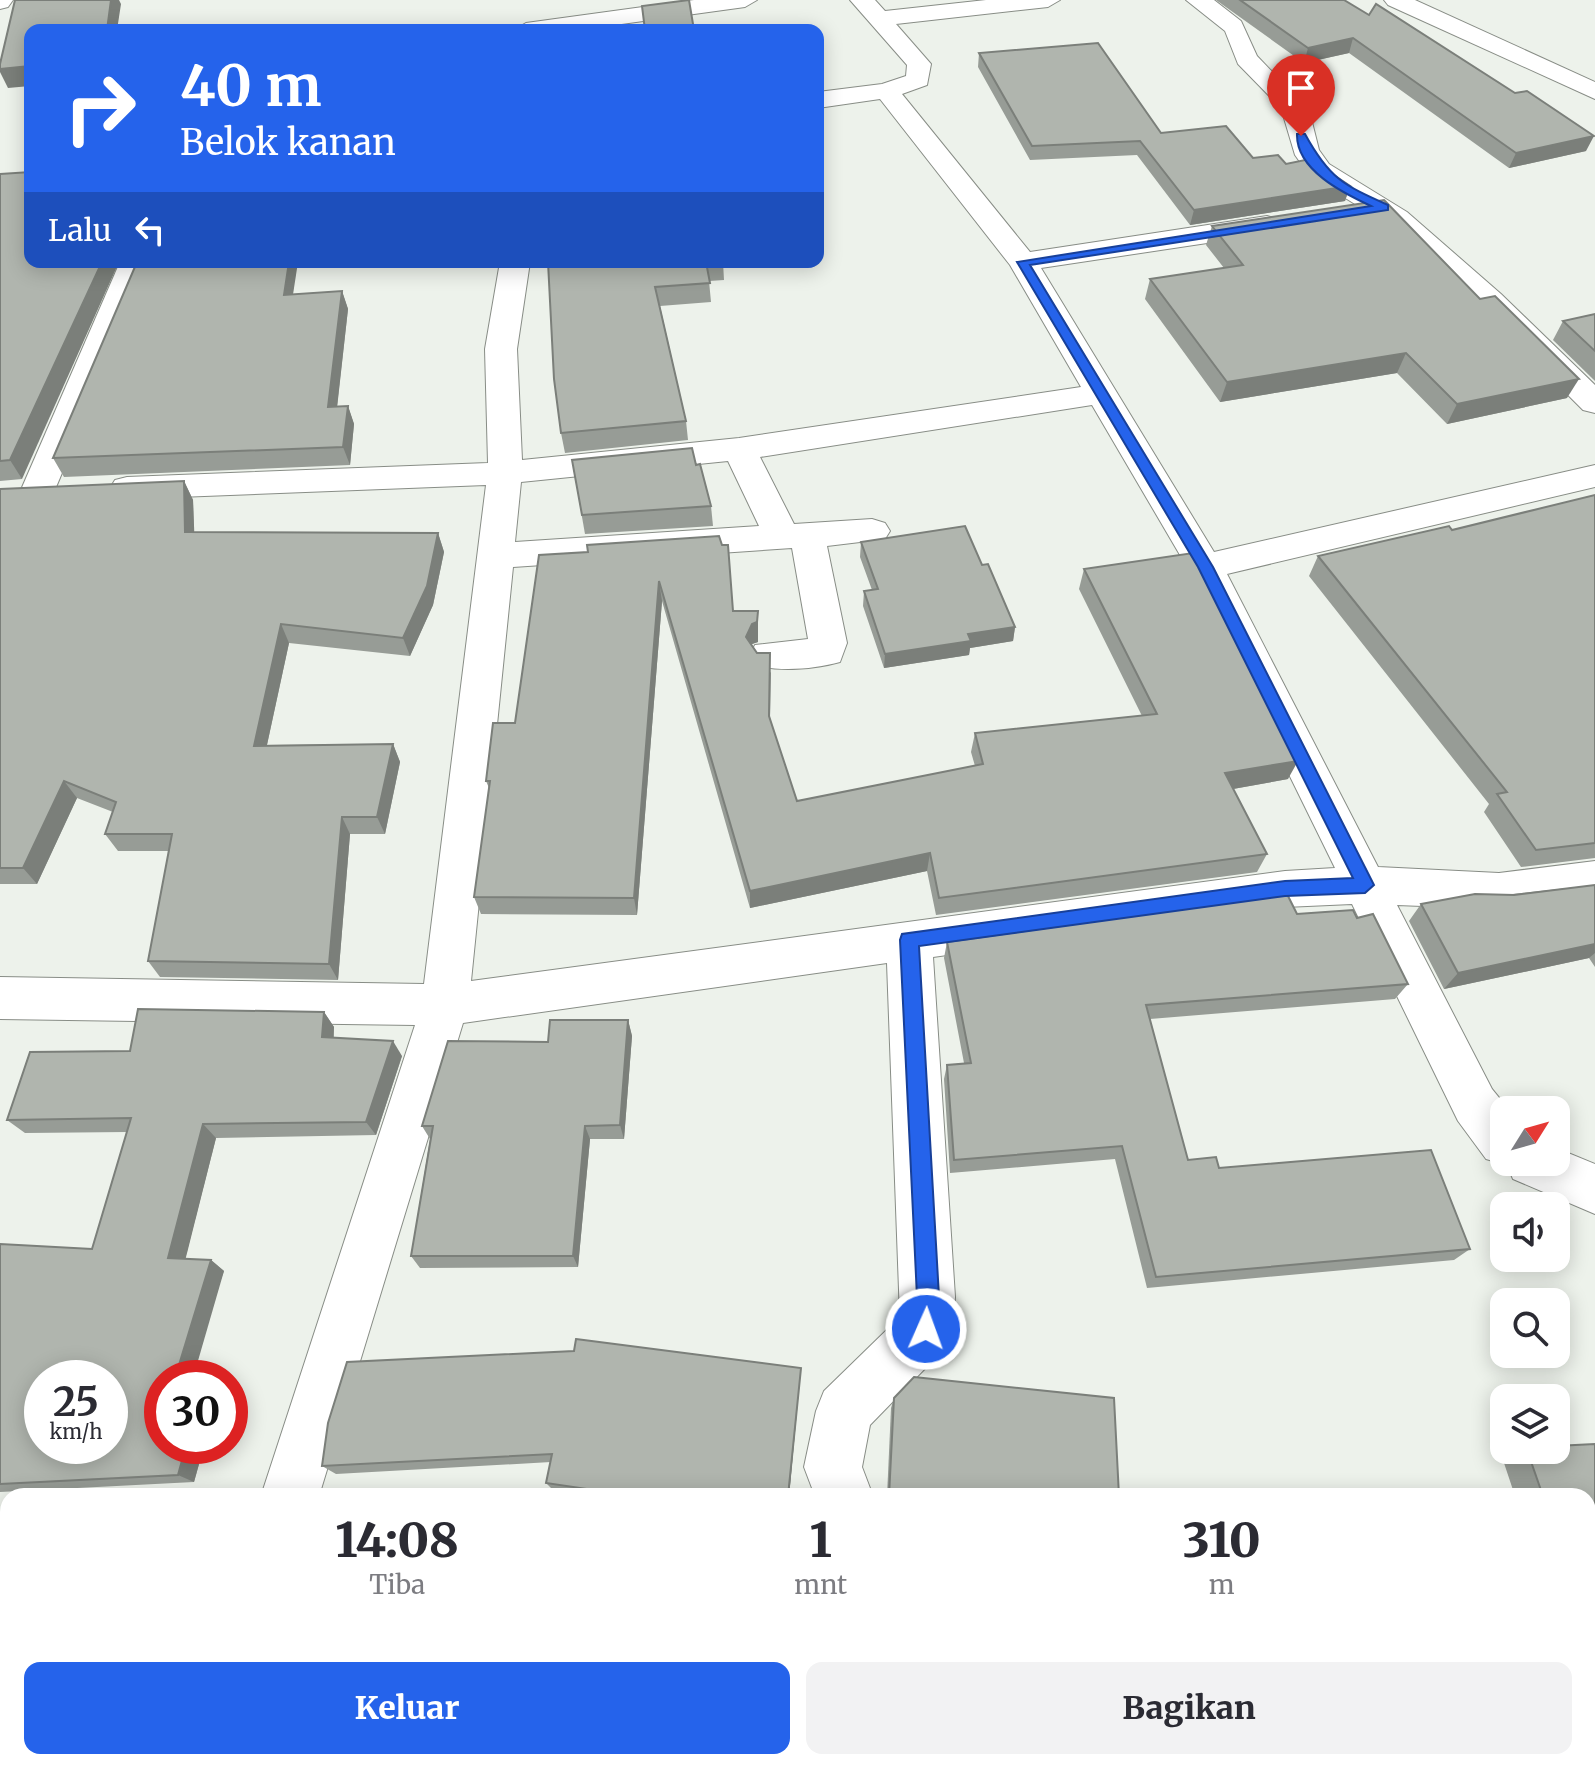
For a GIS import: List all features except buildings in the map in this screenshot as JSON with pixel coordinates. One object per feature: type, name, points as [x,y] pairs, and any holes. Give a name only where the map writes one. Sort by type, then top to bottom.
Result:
[{"type":"street","points":[[570,24],[745,0]]},
{"type":"street","points":[[870,10],[1048,0]]},
{"type":"street","points":[[1198,0],[1235,27],[1240,48],[1249,62],[1289,102],[1300,118],[1301,136],[1312,161],[1344,189],[1384,207],[1490,300],[1595,403]]},
{"type":"street","points":[[1396,0],[1595,91]]},
{"type":"street","points":[[824,99],[886,91],[918,80],[919,64],[870,10]]},
{"type":"street","points":[[886,91],[1023,262],[1205,567],[1475,1105],[1490,1124]]},
{"type":"street","points":[[1337,214],[1384,207]]},
{"type":"street","points":[[1023,262],[1290,221]]},
{"type":"street","points":[[68,491],[133,268]]},
{"type":"street","points":[[293,1488],[445,1005],[505,473],[501,349],[514,268]]},
{"type":"street","points":[[0,494],[505,473],[739,449],[1099,394]]},
{"type":"street","points":[[739,449],[794,536],[828,643],[826,652],[769,655]]},
{"type":"street","points":[[1205,567],[1595,476]]},
{"type":"street","points":[[496,556],[872,531]]},
{"type":"street","points":[[0,998],[445,1005],[1285,889],[1365,885],[1499,891],[1595,879]]},
{"type":"street","points":[[841,1488],[833,1467],[844,1411],[926,1329],[928,1297],[909,940]]},
{"type":"street","points":[[1564,1176],[1595,1189]]},
{"type":"route","points":[[926,1329],[928,1297],[909,940],[1285,889],[1365,885],[1205,567],[1023,262],[1384,207],[1344,189],[1312,161],[1301,136]]}]
